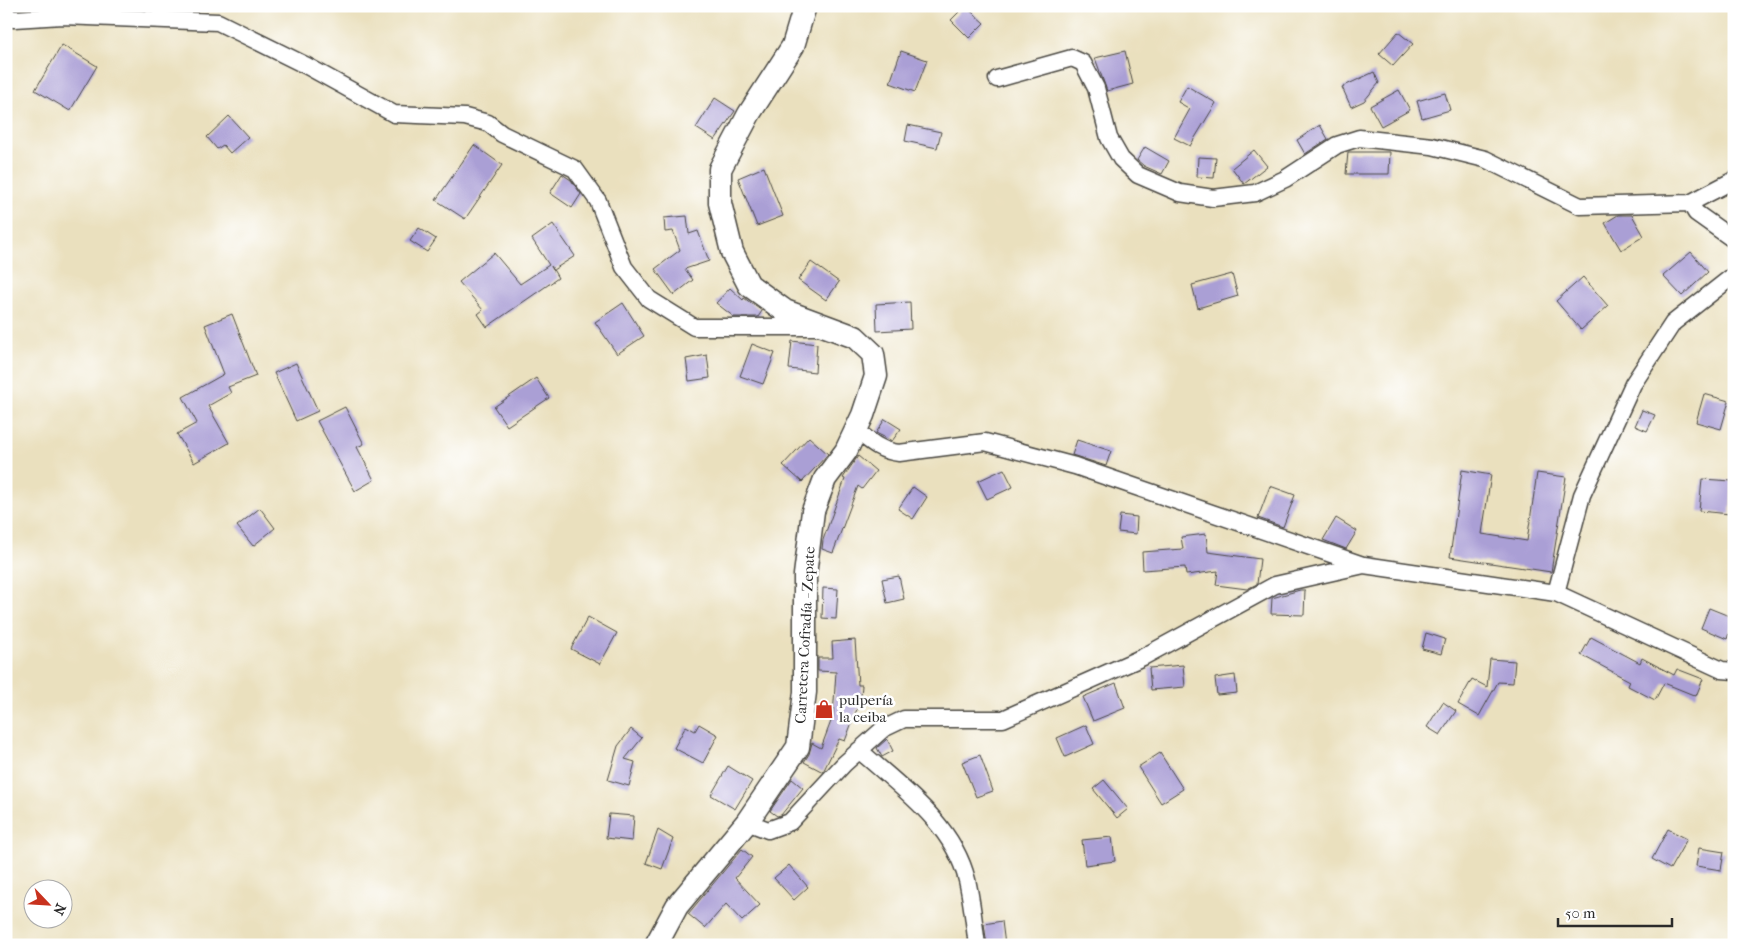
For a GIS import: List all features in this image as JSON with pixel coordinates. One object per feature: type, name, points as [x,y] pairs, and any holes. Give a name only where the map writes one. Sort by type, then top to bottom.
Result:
[{"type":"street","name":"Carretera Cofradía - Zepate","points":[[656,945],[678,906],[747,822],[798,747],[805,692],[805,575],[813,511],[825,479],[846,451],[863,415],[876,376],[873,354],[855,337],[785,311],[749,285],[732,252],[720,203],[720,169],[748,114],[793,46],[805,6]]},
{"type":"street","points":[[6,16],[14,19],[62,16],[218,22],[306,66],[394,114],[465,117],[488,123],[502,134],[575,170],[598,200],[624,266],[649,299],[694,327],[826,326]]},
{"type":"street","points":[[997,80],[1072,58],[1083,63],[1096,88],[1109,138],[1120,159],[1138,174],[1180,193],[1213,198],[1255,193],[1285,179],[1337,145],[1359,138],[1432,146],[1485,159],[1580,206],[1690,203],[1734,180]]},
{"type":"street","points":[[1690,203],[1696,213],[1734,240]]},
{"type":"street","points":[[1556,594],[1582,495],[1633,384],[1672,323],[1734,275]]},
{"type":"street","points":[[856,430],[875,447],[885,452],[899,453],[985,442],[1066,464],[1364,566],[1556,594],[1722,670],[1734,671]]},
{"type":"street","points":[[747,822],[768,830],[790,822],[859,750],[883,729],[904,719],[1003,718],[1143,657],[1275,585],[1364,566]]},
{"type":"street","points":[[859,750],[929,812],[951,843],[967,880],[977,945]]},
{"type":"building","points":[[965,6],[984,23],[969,38],[951,20]]},
{"type":"building","points":[[1398,32],[1413,44],[1393,66],[1379,54]]},
{"type":"building","points":[[62,45],[97,66],[70,111],[35,90]]},
{"type":"building","points":[[901,51],[927,60],[915,92],[890,83]]},
{"type":"building","points":[[1125,51],[1133,84],[1107,91],[1095,58]]},
{"type":"building","points":[[1374,72],[1379,83],[1364,101],[1351,107],[1342,87]]},
{"type":"building","points":[[1187,86],[1216,103],[1190,146],[1174,138],[1190,109],[1178,102]]},
{"type":"building","points":[[1399,90],[1410,110],[1381,126],[1370,106]]},
{"type":"building","points":[[1445,93],[1450,110],[1422,118],[1417,101]]},
{"type":"building","points":[[715,98],[735,111],[715,140],[696,128]]},
{"type":"building","points":[[229,116],[248,137],[230,153],[223,145],[217,149],[207,137]]},
{"type":"building","points":[[908,125],[941,132],[937,148],[905,141]]},
{"type":"building","points":[[1320,125],[1328,139],[1305,154],[1297,140]]},
{"type":"building","points":[[474,145],[502,165],[465,219],[436,200]]},
{"type":"building","points":[[1145,147],[1169,161],[1162,174],[1144,166],[1137,160]]},
{"type":"building","points":[[1254,150],[1267,166],[1244,184],[1232,168]]},
{"type":"building","points":[[1348,152],[1390,152],[1389,174],[1346,174]]},
{"type":"building","points":[[1198,157],[1216,158],[1214,178],[1197,177]]},
{"type":"building","points":[[764,167],[783,216],[757,226],[738,178]]},
{"type":"building","points":[[562,174],[571,180],[581,194],[572,208],[550,193]]},
{"type":"building","points":[[1618,215],[1632,215],[1644,236],[1621,250],[1605,223]]},
{"type":"building","points":[[687,216],[689,234],[698,231],[709,261],[685,269],[693,280],[674,295],[655,269],[680,250],[673,231],[665,232],[664,218]]},
{"type":"building","points":[[553,224],[575,256],[553,270],[558,278],[487,327],[478,314],[483,310],[459,282],[494,253],[520,284],[549,265],[532,239]]},
{"type":"building","points":[[419,228],[436,239],[427,252],[410,241]]},
{"type":"building","points":[[1691,252],[1708,272],[1682,296],[1663,276]]},
{"type":"building","points":[[811,262],[839,282],[826,300],[798,280]]},
{"type":"building","points":[[1232,274],[1238,296],[1198,308],[1192,285]]},
{"type":"building","points":[[1583,277],[1608,306],[1581,330],[1556,301]]},
{"type":"building","points":[[730,288],[743,300],[744,298],[762,311],[758,317],[734,317],[716,303]]},
{"type":"building","points":[[910,302],[911,329],[877,331],[876,304]]},
{"type":"building","points":[[623,303],[644,336],[617,354],[595,322]]},
{"type":"building","points":[[232,314],[256,376],[228,387],[231,393],[208,406],[229,443],[194,463],[177,434],[197,423],[183,397],[224,374],[205,325]]},
{"type":"building","points":[[792,341],[817,344],[815,372],[789,369]]},
{"type":"building","points":[[752,344],[775,353],[763,384],[740,376]]},
{"type":"building","points":[[707,355],[710,378],[689,381],[686,359]]},
{"type":"building","points":[[296,363],[318,411],[296,421],[274,373]]},
{"type":"building","points":[[536,378],[549,398],[507,426],[494,407]]},
{"type":"building","points":[[1704,394],[1729,401],[1721,429],[1696,422]]},
{"type":"building","points":[[345,407],[364,444],[357,447],[374,480],[355,491],[317,421]]},
{"type":"building","points":[[1642,410],[1655,415],[1647,431],[1635,426]]},
{"type":"building","points":[[885,419],[901,429],[892,441],[876,433]]},
{"type":"building","points":[[809,437],[828,454],[802,482],[783,465]]},
{"type":"building","points":[[1077,440],[1111,451],[1106,466],[1072,455]]},
{"type":"building","points":[[858,456],[876,471],[862,489],[858,486],[833,553],[822,549],[823,540],[845,479],[843,478]]},
{"type":"building","points":[[1004,469],[1013,487],[987,499],[978,481]]},
{"type":"building","points":[[1462,470],[1491,475],[1482,534],[1527,541],[1537,473],[1566,477],[1551,572],[1450,557]]},
{"type":"building","points":[[1702,479],[1732,481],[1730,514],[1699,511]]},
{"type":"building","points":[[1270,486],[1295,495],[1283,527],[1258,518]]},
{"type":"building","points":[[913,487],[927,497],[913,519],[898,509]]},
{"type":"building","points":[[260,508],[275,528],[253,546],[237,526]]},
{"type":"building","points":[[1120,515],[1137,517],[1136,534],[1118,532]]},
{"type":"building","points":[[1336,518],[1357,531],[1346,549],[1323,540]]},
{"type":"building","points":[[1206,534],[1208,552],[1260,559],[1257,584],[1247,589],[1216,585],[1218,571],[1186,575],[1185,567],[1143,570],[1142,552],[1183,549],[1181,537]]},
{"type":"building","points":[[899,576],[904,599],[887,603],[882,579]]},
{"type":"building","points":[[823,588],[838,589],[836,619],[822,618]]},
{"type":"building","points":[[1305,590],[1304,615],[1271,614],[1272,598]]},
{"type":"building","points":[[1709,608],[1734,618],[1727,639],[1701,628]]},
{"type":"building","points":[[588,617],[617,633],[600,664],[571,649]]},
{"type":"building","points":[[1426,633],[1445,639],[1441,654],[1422,649]]},
{"type":"building","points":[[1591,637],[1640,663],[1642,658],[1674,675],[1677,669],[1703,679],[1696,696],[1664,683],[1655,700],[1628,686],[1630,681],[1581,655]]},
{"type":"building","points":[[855,640],[858,685],[862,685],[860,709],[857,709],[845,741],[839,739],[823,772],[804,762],[809,754],[812,743],[821,748],[833,716],[836,672],[818,671],[818,658],[833,658],[832,642]]},
{"type":"building","points":[[1490,659],[1515,661],[1513,683],[1498,682],[1479,716],[1458,704],[1472,679],[1487,687]]},
{"type":"building","points":[[1183,665],[1185,687],[1151,690],[1149,668]]},
{"type":"building","points":[[1235,675],[1237,693],[1217,695],[1215,678]]},
{"type":"building","points":[[1116,683],[1125,708],[1093,721],[1083,697]]},
{"type":"building","points":[[1443,702],[1456,711],[1440,735],[1427,727]]},
{"type":"building","points":[[699,724],[718,735],[703,763],[674,748],[686,726],[695,731]]},
{"type":"building","points":[[1086,725],[1094,744],[1065,757],[1057,738]]},
{"type":"building","points":[[631,729],[642,738],[625,759],[635,762],[629,786],[608,780],[618,746]]},
{"type":"building","points":[[887,739],[893,751],[882,757],[877,748]]},
{"type":"building","points":[[1160,753],[1183,789],[1161,803],[1138,767]]},
{"type":"building","points":[[980,755],[993,791],[976,797],[962,762]]},
{"type":"building","points":[[728,766],[752,781],[735,809],[711,795]]},
{"type":"building","points":[[792,779],[803,788],[781,815],[777,816],[770,811]]},
{"type":"building","points":[[1104,780],[1128,809],[1117,818],[1093,789]]},
{"type":"building","points":[[609,814],[634,816],[632,841],[606,838]]},
{"type":"building","points":[[1668,829],[1687,839],[1670,869],[1652,859]]},
{"type":"building","points":[[658,830],[673,839],[662,869],[646,863]]},
{"type":"building","points":[[1112,837],[1115,861],[1085,865],[1082,840]]},
{"type":"building","points":[[1699,848],[1724,852],[1721,870],[1696,866]]},
{"type":"building","points":[[742,849],[752,857],[735,878],[760,905],[742,921],[726,904],[705,928],[688,914]]},
{"type":"building","points":[[789,865],[808,887],[794,900],[774,878]]},
{"type":"building","points":[[1002,921],[1005,945],[987,945],[984,924]]},
{"type":"place","name":"pulpería la ceiba","points":[[824,709]]}]
